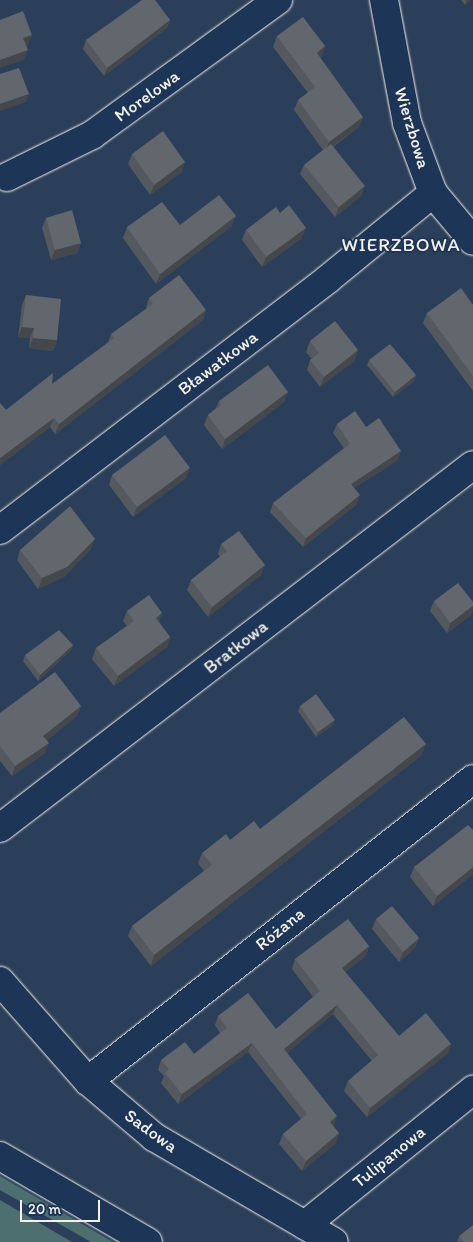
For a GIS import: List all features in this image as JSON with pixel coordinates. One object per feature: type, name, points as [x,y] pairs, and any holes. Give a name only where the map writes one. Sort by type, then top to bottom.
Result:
[{"type":"street","name":"Morelowa","points":[[7,177],[92,135],[278,0]]},
{"type":"street","name":"Wierzbowa","points":[[384,0],[401,102],[433,193],[473,241]]},
{"type":"street","name":"Bławatkowa","points":[[0,530],[328,279],[433,193]]},
{"type":"street","name":"Bratkowa","points":[[0,828],[473,465]]},
{"type":"street","name":"Różana","points":[[88,1081],[473,778]]},
{"type":"street","name":"Sadowa","points":[[0,981],[88,1081],[154,1137],[334,1242]]},
{"type":"street","name":"Tulipanowa","points":[[305,1225],[473,1090]]},
{"type":"street","points":[[0,1156],[148,1242]]},
{"type":"green space","points":[[0,1176],[113,1242],[91,1242],[0,1190]]},
{"type":"green space","points":[[0,1200],[72,1242],[0,1242]]},
{"type":"building","points":[[142,0],[155,0],[170,20],[107,68],[86,40]]},
{"type":"building","points":[[23,11],[32,35],[23,38],[28,50],[0,60],[0,20]]},
{"type":"building","points":[[303,17],[325,46],[317,53],[363,117],[329,142],[298,100],[315,87],[277,36]]},
{"type":"building","points":[[19,68],[29,94],[0,104],[0,74]]},
{"type":"building","points":[[163,131],[185,162],[154,185],[132,154]]},
{"type":"building","points":[[331,144],[365,186],[339,207],[304,165]]},
{"type":"building","points":[[219,195],[236,216],[160,274],[127,227],[162,202],[180,225]]},
{"type":"building","points":[[289,205],[306,228],[266,257],[246,230],[276,207],[280,213]]},
{"type":"building","points":[[72,210],[81,243],[55,250],[46,218]]},
{"type":"building","points":[[179,275],[206,310],[59,424],[54,418],[0,458],[0,403],[6,410],[53,373],[52,384],[114,338],[111,334],[153,304],[149,298]]},
{"type":"building","points":[[461,288],[473,305],[473,376],[427,313]]},
{"type":"building","points":[[26,295],[61,299],[57,340],[33,338],[34,328],[22,327]]},
{"type":"building","points":[[335,321],[358,350],[324,377],[310,360],[319,353],[310,341]]},
{"type":"building","points":[[390,344],[416,375],[395,392],[369,360]]},
{"type":"building","points":[[268,365],[288,392],[225,439],[208,415],[221,405],[219,401]]},
{"type":"building","points":[[355,411],[366,427],[379,418],[401,451],[351,484],[360,495],[306,538],[273,503],[350,444],[337,424]]},
{"type":"building","points":[[165,435],[190,468],[137,507],[112,475]]},
{"type":"building","points":[[70,506],[95,539],[67,567],[42,578],[20,550]]},
{"type":"building","points":[[239,531],[265,565],[212,607],[191,580],[227,551],[221,544]]},
{"type":"building","points":[[458,583],[473,602],[473,606],[450,623],[434,601]]},
{"type":"building","points":[[149,595],[162,613],[156,618],[170,637],[118,676],[96,648],[134,621],[127,611]]},
{"type":"building","points":[[59,630],[73,645],[40,675],[25,655]]},
{"type":"building","points":[[55,672],[81,706],[43,736],[49,743],[15,766],[0,746],[0,713]]},
{"type":"building","points":[[316,694],[335,720],[318,732],[300,706]]},
{"type":"building","points":[[404,717],[426,744],[154,955],[132,926],[212,865],[202,853],[226,834],[230,840],[254,821],[260,829]]},
{"type":"building","points":[[468,825],[473,830],[473,867],[437,896],[414,867]]},
{"type":"building","points":[[392,906],[419,938],[403,952],[376,919]]},
{"type":"building","points":[[348,919],[369,946],[342,968],[399,1036],[426,1013],[451,1044],[370,1108],[348,1081],[378,1055],[337,1005],[284,1049],[337,1116],[330,1122],[339,1133],[306,1161],[283,1134],[307,1114],[252,1043],[182,1094],[165,1073],[169,1069],[161,1060],[185,1042],[194,1054],[227,1028],[218,1016],[248,993],[276,1029],[320,991],[295,959]]},
{"type":"building","points":[[473,1225],[473,1242],[464,1242],[459,1236]]},
{"type":"district","name":"WIERZBOWA","points":[[401,245]]}]
